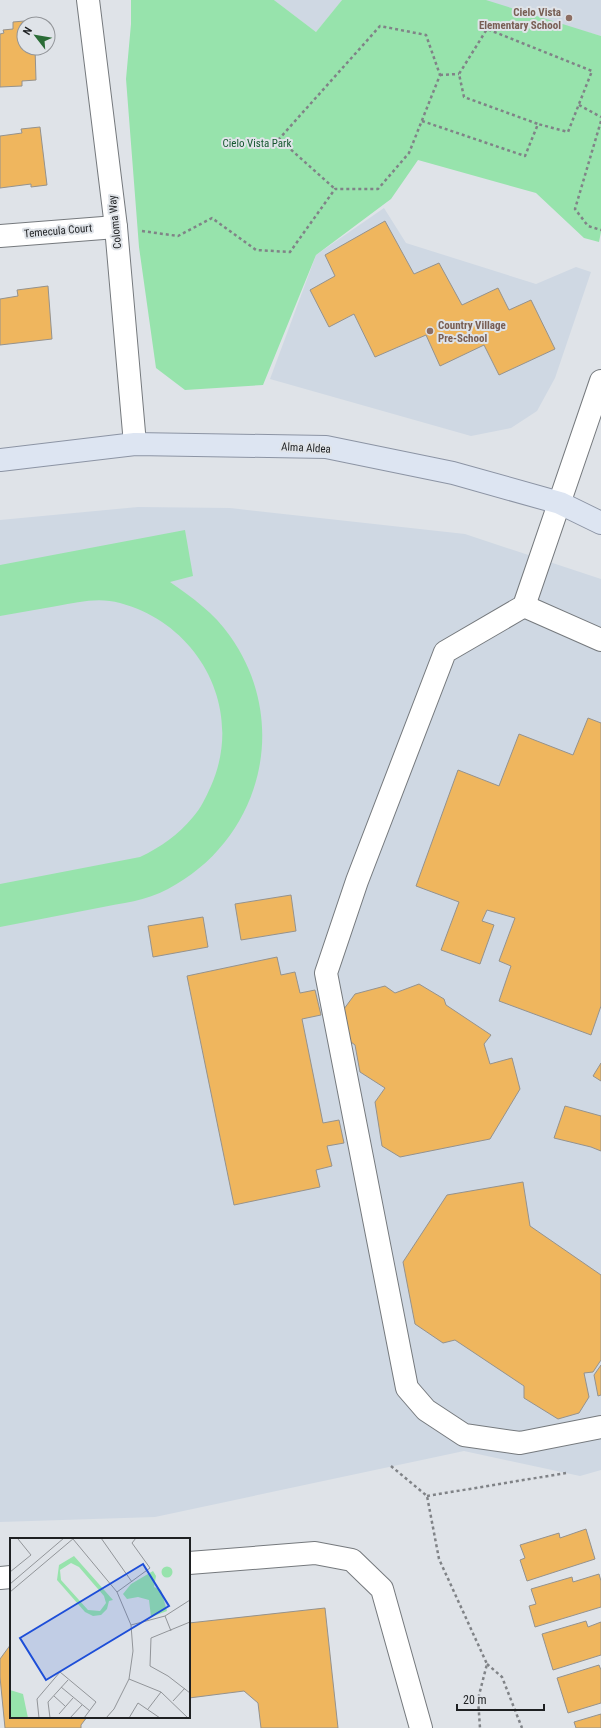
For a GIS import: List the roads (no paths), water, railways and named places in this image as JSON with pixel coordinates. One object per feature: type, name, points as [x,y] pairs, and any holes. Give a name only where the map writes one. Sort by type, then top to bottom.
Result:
[{"type":"main road","name":"Alma Aldea","points":[[0,460],[135,444],[326,447],[452,473],[560,503],[601,523]]},
{"type":"street","name":"Coloma Way","points":[[88,0],[116,227],[135,444]]},
{"type":"street","name":"Temecula Court","points":[[0,236],[116,227]]},
{"type":"street","points":[[601,381],[524,606],[445,652],[357,881],[326,973],[407,1388],[426,1410],[464,1435],[520,1442],[601,1427]]},
{"type":"street","points":[[524,606],[601,640]]},
{"type":"street","points":[[190,1563],[315,1553],[352,1560],[382,1589],[421,1728]]},
{"type":"street","points":[[0,1578],[10,1577]]},
{"type":"place","name":"Cielo Vista Elementary School","points":[[569,18]]},
{"type":"place","name":"Country Village Pre-School","points":[[430,331]]},
{"type":"park label","name":"Cielo Vista Park","points":[[257,143]]}]
